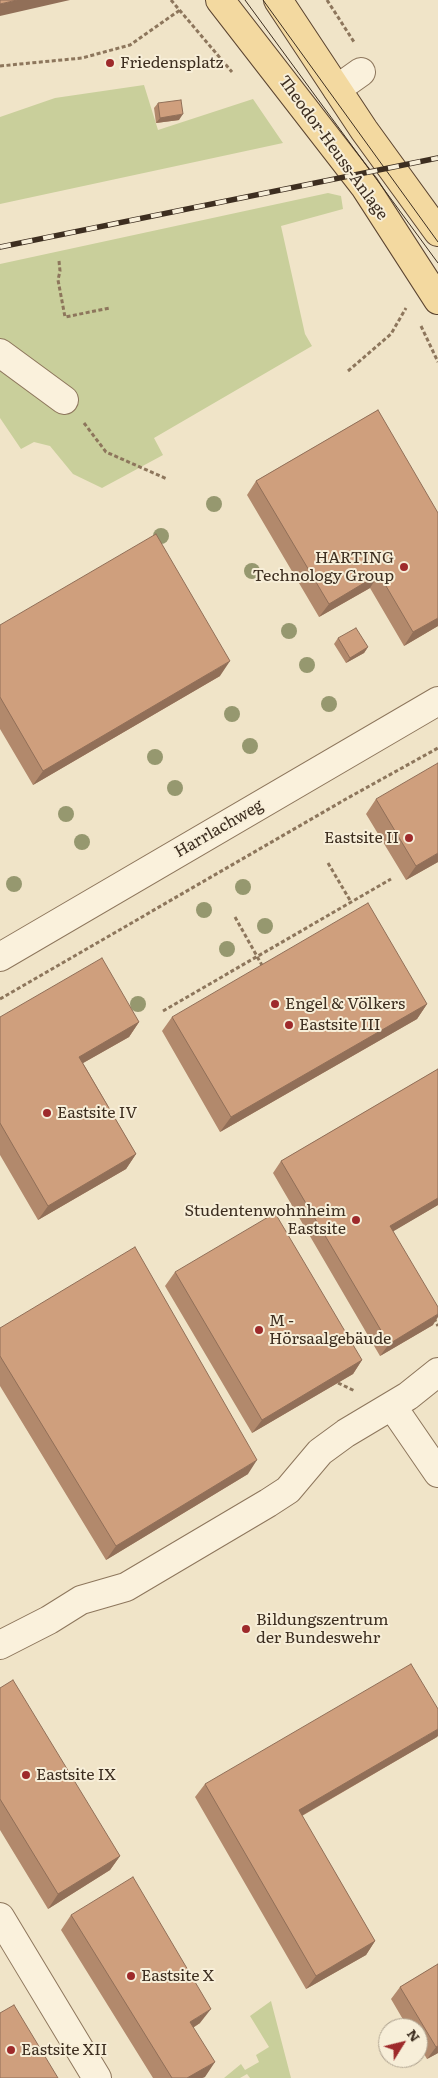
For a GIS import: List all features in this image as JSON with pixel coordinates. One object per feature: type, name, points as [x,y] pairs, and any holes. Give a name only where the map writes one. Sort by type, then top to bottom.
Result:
[{"type":"main road","name":"Theodor-Heuss-Anlage","points":[[220,0],[365,187],[438,300]]},
{"type":"main road","points":[[278,0],[369,138],[438,232]]},
{"type":"street","points":[[337,89],[361,72]]},
{"type":"street","points":[[0,354],[64,400]]},
{"type":"street","name":"Harrlachweg","points":[[0,957],[438,701]]},
{"type":"street","points":[[0,1645],[49,1620],[81,1600],[126,1587],[268,1503],[288,1490],[320,1452],[346,1433],[408,1396],[438,1372]]},
{"type":"street","points":[[392,1406],[438,1473]]},
{"type":"street","points":[[0,1917],[7,1946],[97,2078]]},
{"type":"path","points":[[171,0],[235,75]]},
{"type":"path","points":[[327,0],[356,46],[361,72]]},
{"type":"path","points":[[0,66],[82,58],[130,45],[180,10]]},
{"type":"path","points":[[58,262],[60,271],[58,280],[66,316],[110,308]]},
{"type":"path","points":[[348,371],[391,334],[409,303]]},
{"type":"path","points":[[64,400],[79,416],[106,452],[167,479]]},
{"type":"path","points":[[0,999],[438,748]]},
{"type":"path","points":[[328,863],[351,902]]},
{"type":"path","points":[[163,1011],[391,879]]},
{"type":"path","points":[[235,917],[266,971]]},
{"type":"path","points":[[427,1316],[433,1324],[435,1322],[432,1313],[438,1326]]},
{"type":"path","points":[[338,1383],[359,1392]]},
{"type":"green space","points":[[144,85],[158,130],[253,99],[283,143],[0,204],[0,117],[55,98]]},
{"type":"green space","points":[[328,193],[341,196],[343,209],[281,226],[305,334],[312,346],[154,438],[163,455],[102,488],[73,474],[50,446],[34,442],[21,449],[0,418],[0,264]]},
{"type":"green space","points":[[271,2001],[291,2078],[250,2078],[247,2074],[240,2078],[224,2078],[241,2064],[245,2070],[259,2062],[256,2055],[269,2047],[250,2016]]},
{"type":"building","points":[[0,0],[17,0],[0,4]]},
{"type":"building","points":[[181,100],[183,114],[160,118],[158,103]]},
{"type":"building","points":[[378,410],[438,513],[438,618],[413,632],[379,574],[329,604],[256,481]]},
{"type":"building","points":[[156,534],[230,661],[43,771],[0,697],[0,625]]},
{"type":"building","points":[[356,628],[368,647],[350,658],[338,638]]},
{"type":"building","name":"Eastsite II","points":[[438,763],[438,853],[416,866],[376,799]]},
{"type":"building","name":"Eastsite III","points":[[368,903],[427,1004],[231,1117],[172,1017]]},
{"type":"building","name":"Eastsite IV","points":[[102,958],[139,1022],[79,1057],[136,1154],[48,1206],[0,1123],[0,1017]]},
{"type":"building","name":"Studentenwohnheim Eastsite","points":[[438,1069],[438,1198],[390,1226],[438,1307],[438,1314],[389,1344],[281,1161]]},
{"type":"building","name":"M - Hörsaalgebäude","points":[[275,1213],[362,1360],[262,1420],[175,1272]]},
{"type":"building","points":[[135,1247],[257,1460],[116,1546],[0,1356],[0,1328]]},
{"type":"building","points":[[411,1664],[438,1709],[438,1729],[299,1810],[375,1941],[316,1976],[205,1784]]},
{"type":"building","name":"Eastsite IX","points":[[13,1680],[120,1856],[58,1894],[0,1799],[0,1688]]},
{"type":"building","name":"Eastsite X","points":[[133,1877],[211,2009],[190,2022],[215,2062],[187,2078],[172,2078],[71,1915]]},
{"type":"building","points":[[438,1964],[438,2046],[436,2047],[428,2034],[428,2018],[419,2018],[400,1987]]},
{"type":"building","points":[[14,2005],[58,2078],[0,2078],[0,2013]]},
{"type":"tram line","points":[[245,0],[438,263]]},
{"type":"tram line","points":[[263,0],[438,242]]},
{"type":"railway","points":[[0,247],[438,158]]},
{"type":"place","name":"Friedensplatz","points":[[110,63]]},
{"type":"place","name":"HARTING Technology Group","points":[[404,567]]},
{"type":"place","name":"Eastsite II","points":[[409,838]]},
{"type":"place","name":"Engel & Völkers","points":[[275,1004]]},
{"type":"place","name":"Eastsite III","points":[[289,1025]]},
{"type":"place","name":"Eastsite IV","points":[[47,1113]]},
{"type":"place","name":"Studentenwohnheim Eastsite","points":[[356,1220]]},
{"type":"place","name":"M - Hörsaalgebäude","points":[[259,1330]]},
{"type":"place","name":"Bildungszentrum der Bundeswehr","points":[[246,1629]]},
{"type":"place","name":"Eastsite IX","points":[[26,1775]]},
{"type":"place","name":"Eastsite X","points":[[131,1976]]},
{"type":"place","name":"Eastsite XII","points":[[11,2050]]}]
